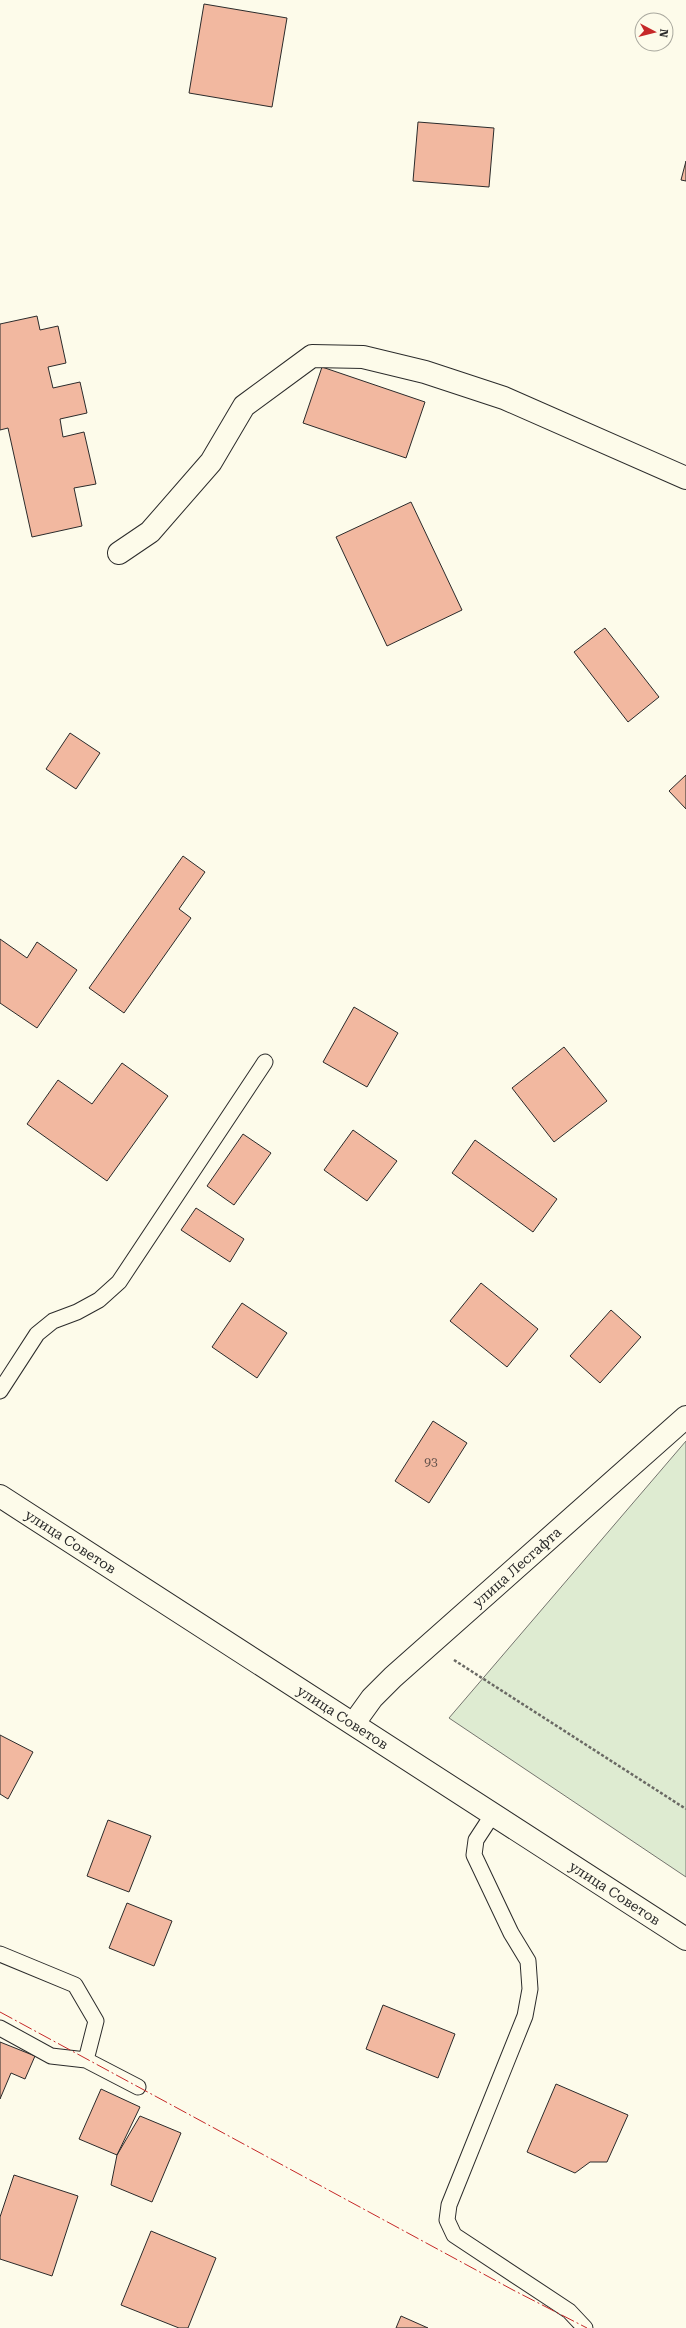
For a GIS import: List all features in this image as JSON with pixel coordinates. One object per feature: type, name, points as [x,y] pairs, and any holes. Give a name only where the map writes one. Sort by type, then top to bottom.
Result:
[{"type":"street","points":[[119,554],[150,532],[211,462],[244,406],[312,356],[363,358],[432,374],[504,398],[686,478]]},
{"type":"street","name":"улица Лесгафта","points":[[354,1723],[372,1698],[430,1644],[686,1417]]},
{"type":"street","name":"улица Советов","points":[[0,1496],[354,1723],[686,1939]]},
{"type":"lane","points":[[0,1391],[37,1334],[53,1321],[77,1312],[99,1300],[120,1282],[265,1062]]},
{"type":"lane","points":[[492,1814],[476,1840],[474,1856],[511,1933],[528,1961],[530,1989],[525,2016],[450,2205],[447,2220],[454,2236],[569,2311],[585,2328]]},
{"type":"lane","points":[[0,1954],[75,1985],[96,2021],[86,2060]]},
{"type":"lane","points":[[0,2028],[51,2056],[86,2060],[138,2087]]},
{"type":"path","points":[[430,1644],[686,1809]]},
{"type":"green space","points":[[686,1441],[686,1877],[449,1718]]},
{"type":"building","points":[[204,4],[287,18],[272,107],[189,93]]},
{"type":"building","points":[[418,122],[494,128],[489,187],[413,181]]},
{"type":"building","points":[[686,161],[686,181],[681,180]]},
{"type":"building","points":[[37,316],[40,330],[58,326],[66,363],[48,367],[53,388],[80,382],[87,413],[60,419],[63,437],[84,432],[96,484],[74,488],[82,526],[32,537],[8,428],[0,430],[0,324]]},
{"type":"building","points":[[322,367],[425,402],[406,458],[303,423]]},
{"type":"building","points":[[411,502],[462,610],[387,646],[336,537]]},
{"type":"building","points":[[605,628],[659,697],[628,722],[574,652]]},
{"type":"building","points":[[70,733],[100,753],[76,789],[46,769]]},
{"type":"building","points":[[686,775],[686,809],[669,791]]},
{"type":"building","points":[[183,856],[205,872],[179,909],[191,918],[124,1013],[89,988]]},
{"type":"building","points":[[0,939],[27,958],[37,942],[77,970],[37,1028],[0,1003]]},
{"type":"building","points":[[354,1007],[398,1033],[367,1087],[323,1062]]},
{"type":"building","points":[[564,1047],[607,1101],[554,1142],[512,1088]]},
{"type":"building","points":[[122,1063],[168,1096],[107,1181],[27,1124],[58,1080],[92,1104]]},
{"type":"building","points":[[353,1130],[397,1161],[367,1201],[324,1170]]},
{"type":"building","points":[[243,1134],[271,1153],[234,1205],[207,1186]]},
{"type":"building","points":[[475,1140],[557,1199],[533,1232],[452,1173]]},
{"type":"building","points":[[196,1208],[244,1239],[230,1262],[181,1230]]},
{"type":"building","points":[[481,1283],[538,1329],[507,1367],[450,1321]]},
{"type":"building","points":[[242,1303],[287,1333],[257,1378],[212,1347]]},
{"type":"building","points":[[611,1310],[641,1337],[600,1383],[570,1356]]},
{"type":"building","points":[[433,1421],[467,1443],[429,1503],[395,1481]]},
{"type":"building","points":[[0,1735],[33,1752],[8,1799],[0,1794]]},
{"type":"building","points":[[108,1820],[151,1836],[129,1892],[87,1876]]},
{"type":"building","points":[[127,1903],[172,1921],[154,1966],[109,1948]]},
{"type":"building","points":[[383,2005],[455,2034],[438,2078],[366,2049]]},
{"type":"building","points":[[0,2042],[35,2056],[25,2079],[11,2073],[0,2099]]},
{"type":"building","points":[[556,2084],[628,2115],[607,2162],[590,2162],[575,2173],[527,2152]]},
{"type":"building","points":[[101,2089],[140,2107],[117,2155],[79,2139]]},
{"type":"building","points":[[140,2116],[181,2133],[152,2202],[111,2185],[117,2155]]},
{"type":"building","points":[[14,2175],[78,2196],[52,2276],[0,2259],[0,2217]]},
{"type":"building","points":[[151,2231],[216,2258],[188,2328],[179,2328],[121,2305]]},
{"type":"building","points":[[401,2316],[428,2328],[396,2328]]},
{"type":"power","points":[[0,2012],[513,2290],[587,2328]]}]
